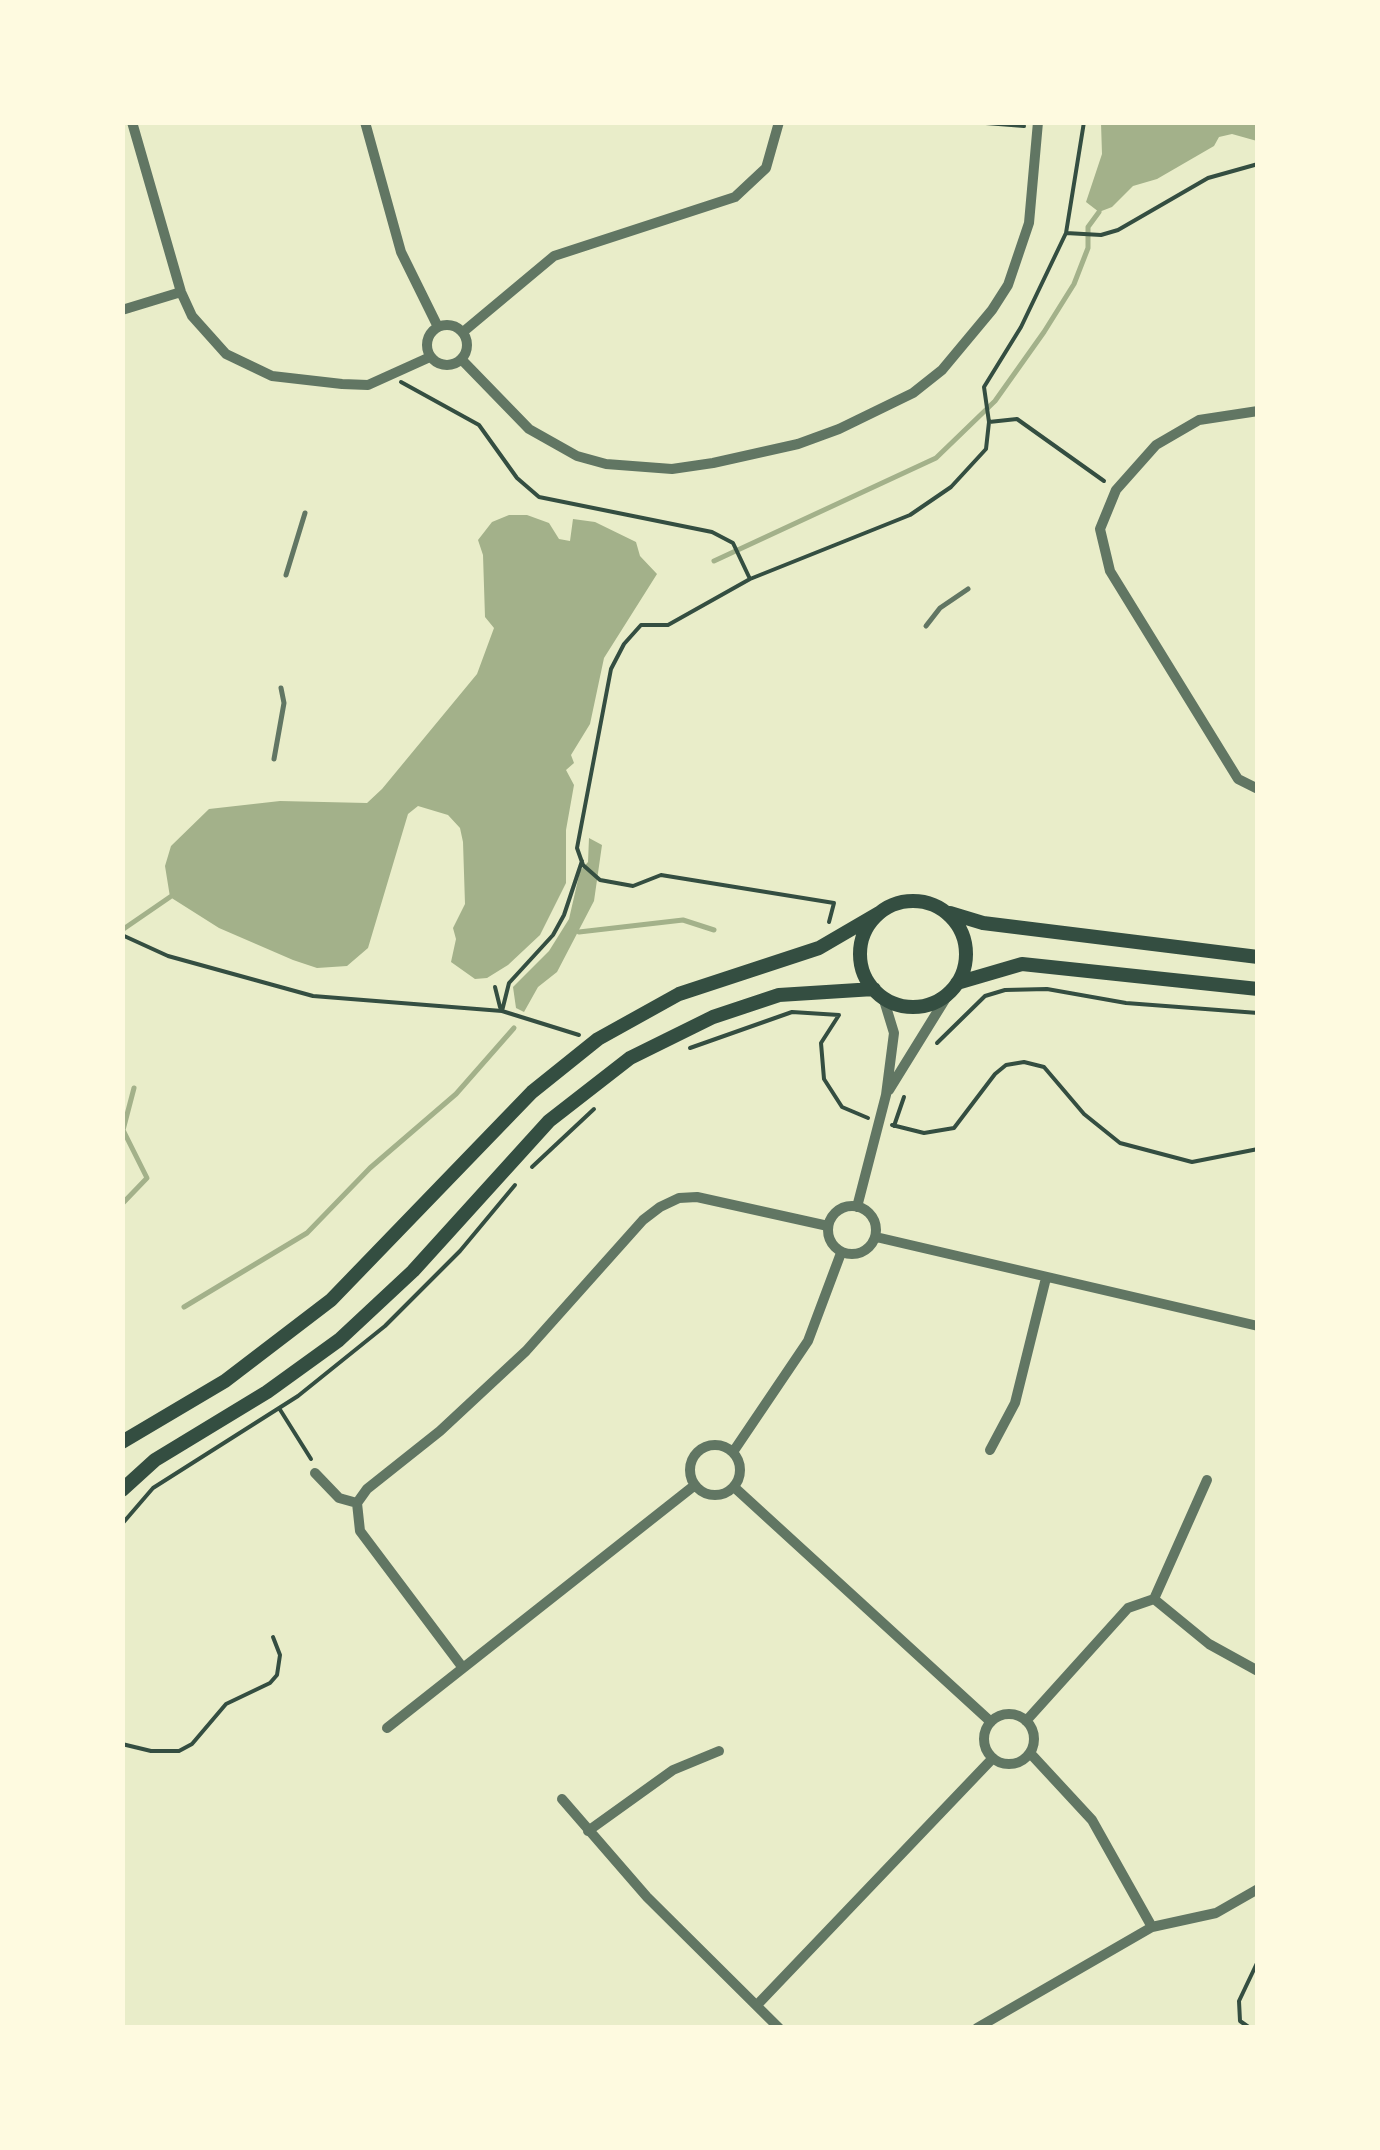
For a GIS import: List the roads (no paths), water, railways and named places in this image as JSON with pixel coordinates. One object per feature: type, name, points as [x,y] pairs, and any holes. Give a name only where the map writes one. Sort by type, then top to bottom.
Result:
[{"type":"main road","points":[[122,1442],[225,1381],[332,1300],[371,1264],[532,1092],[598,1039],[679,994],[819,948],[904,902],[922,901],[983,923],[1258,956]]},
{"type":"main road","points":[[944,911],[964,936],[964,969],[953,988]]},
{"type":"main road","points":[[878,993],[864,975],[861,942],[879,913]]},
{"type":"main road","points":[[122,1490],[155,1460],[267,1392],[364,1317],[413,1271],[549,1121],[630,1058],[713,1017],[779,995],[878,993],[917,1006],[953,988],[1022,964],[1258,989]]},
{"type":"street","points":[[132,122],[181,292],[208,339],[244,366],[272,376],[342,384],[368,384],[430,357]]},
{"type":"street","points":[[364,122],[401,252],[438,327]]},
{"type":"street","points":[[463,332],[554,256],[736,197],[766,168],[775,150],[779,122]]},
{"type":"street","points":[[462,360],[528,429],[577,456],[606,464],[672,469],[713,463],[798,444],[839,429],[913,393],[942,370],[992,310],[1008,284],[1028,223],[1038,125]]},
{"type":"street","points":[[122,310],[181,292]]},
{"type":"street","points":[[452,326],[463,332],[468,346],[462,360],[445,366],[430,357],[426,342],[438,327],[452,326]]},
{"type":"street","points":[[1258,411],[1199,420],[1156,445],[1116,490],[1100,530],[1110,571],[1238,779],[1258,790]]},
{"type":"street","points":[[886,1096],[953,988]]},
{"type":"street","points":[[857,1206],[886,1096],[894,1033],[878,993]]},
{"type":"street","points":[[463,1668],[360,1531],[357,1503],[367,1489],[440,1431],[526,1351],[643,1220],[660,1207],[679,1198],[697,1197],[828,1226]]},
{"type":"street","points":[[857,1206],[875,1221],[876,1236],[862,1252],[842,1253],[830,1242],[828,1226],[842,1208],[857,1206]]},
{"type":"street","points":[[876,1236],[1258,1326]]},
{"type":"street","points":[[733,1452],[808,1341],[842,1253]]},
{"type":"street","points":[[990,1450],[1016,1403],[1046,1278]]},
{"type":"street","points":[[718,1444],[733,1452],[740,1465],[734,1486],[714,1495],[695,1485],[690,1470],[702,1448],[718,1444]]},
{"type":"street","points":[[315,1473],[338,1498],[357,1503]]},
{"type":"street","points":[[1026,1721],[1128,1608],[1154,1599],[1208,1480]]},
{"type":"street","points":[[387,1728],[695,1485]]},
{"type":"street","points":[[734,1486],[991,1722]]},
{"type":"street","points":[[1154,1599],[1209,1644],[1258,1671]]},
{"type":"street","points":[[991,1722],[1012,1714],[1026,1721],[1034,1733],[1030,1754]]},
{"type":"street","points":[[991,1722],[984,1744],[993,1758],[1008,1764],[1030,1754]]},
{"type":"street","points":[[588,1831],[674,1770],[719,1751]]},
{"type":"street","points":[[1030,1754],[1092,1820],[1152,1927]]},
{"type":"street","points":[[757,2006],[993,1758]]},
{"type":"street","points":[[562,1799],[647,1897],[779,2028]]},
{"type":"street","points":[[977,2028],[1152,1927],[1216,1913],[1258,1888]]},
{"type":"lane","points":[[286,576],[306,512]]},
{"type":"lane","points":[[926,626],[940,608],[968,589]]},
{"type":"lane","points":[[274,760],[284,704],[281,688]]},
{"type":"waterway","points":[[714,561],[936,458],[995,401],[1044,332],[1074,284],[1088,248],[1088,227],[1099,212]]},
{"type":"waterway","points":[[122,930],[170,897]]},
{"type":"waterway","points":[[579,932],[683,920],[714,930]]},
{"type":"waterway","points":[[184,1307],[307,1233],[370,1168],[456,1094],[514,1028]]},
{"type":"waterway","points":[[122,1204],[147,1178],[123,1130],[134,1088]]}]
